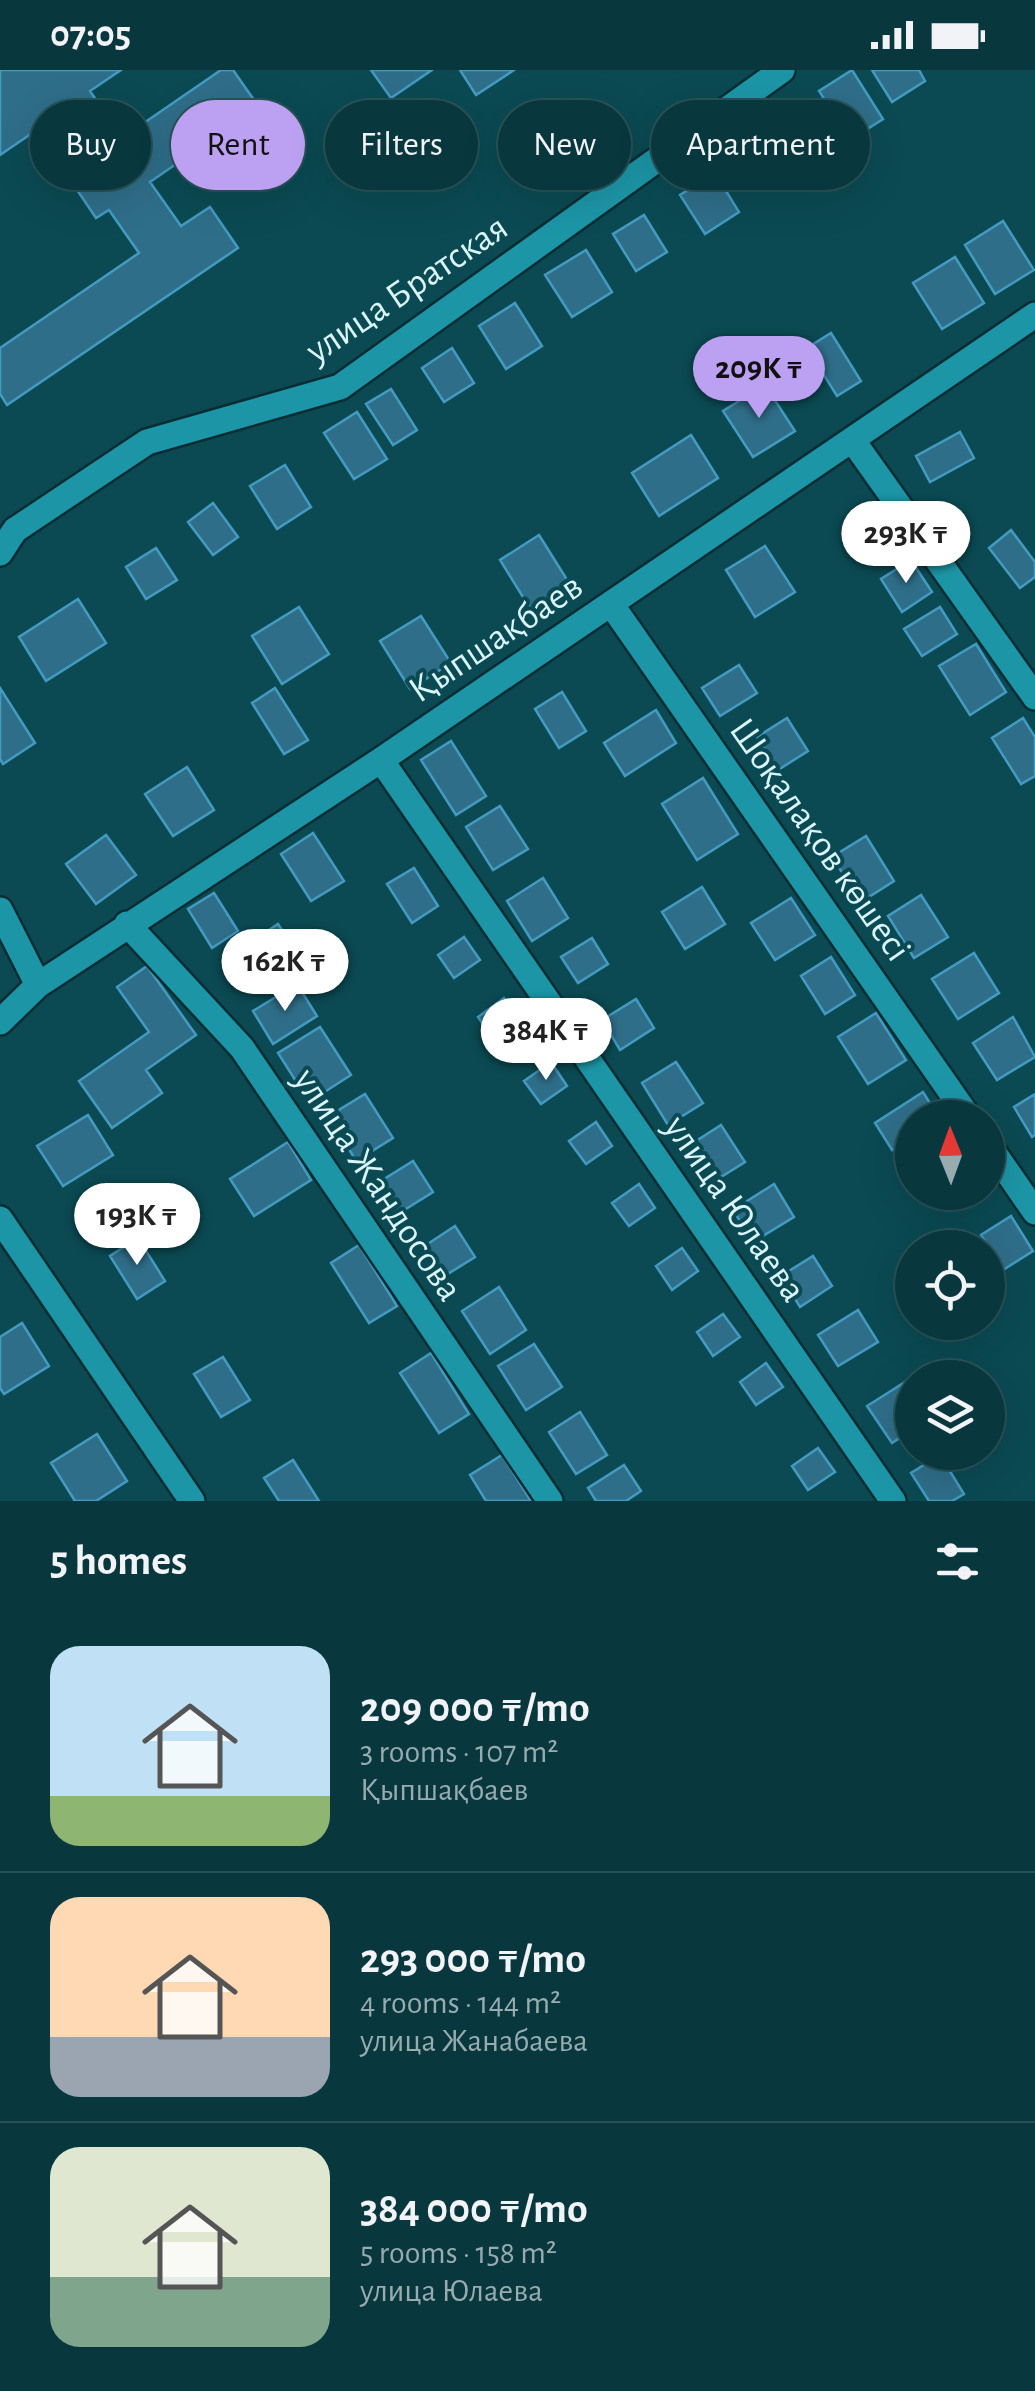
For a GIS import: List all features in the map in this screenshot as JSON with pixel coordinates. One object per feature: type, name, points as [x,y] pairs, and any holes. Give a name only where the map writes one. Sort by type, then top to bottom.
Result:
[{"type":"street","name":"улица Братская","points":[[0,553],[15,530],[147,442],[340,387],[782,70]]},
{"type":"street","name":"Қыпшақбаев","points":[[0,1022],[38,985],[127,924],[381,760],[1035,315]]},
{"type":"street","points":[[853,441],[1035,697]]},
{"type":"street","name":"Шоқалақов көшесі","points":[[611,604],[956,1100]]},
{"type":"street","name":"улица Юлаева","points":[[381,760],[893,1501]]},
{"type":"street","points":[[0,910],[38,985]]},
{"type":"street","name":"улица Жандосова","points":[[127,924],[242,1048],[550,1501]]},
{"type":"street","points":[[1005,1169],[1035,1212]]},
{"type":"street","points":[[0,1219],[192,1501]]},
{"type":"building","points":[[0,70],[121,70],[90,91],[96,100],[30,100],[30,135],[0,155]]},
{"type":"building","points":[[221,70],[233,70],[254,100],[177,100]]},
{"type":"building","points":[[371,70],[432,70],[391,98]]},
{"type":"building","points":[[460,70],[514,70],[476,95]]},
{"type":"building","points":[[852,70],[883,119],[870,127],[870,100],[825,100],[819,91]]},
{"type":"building","points":[[872,70],[919,70],[925,81],[892,102]]},
{"type":"building","points":[[171,104],[171,168],[151,181],[151,118]]},
{"type":"building","points":[[151,183],[181,226],[210,207],[238,248],[7,405],[0,394],[0,348],[139,253],[109,210],[96,218],[77,190],[151,190]]},
{"type":"building","points":[[688,190],[725,190],[739,212],[705,234],[680,195]]},
{"type":"building","points":[[644,215],[667,252],[636,271],[613,234]]},
{"type":"building","points":[[1003,221],[1034,270],[995,294],[965,245]]},
{"type":"building","points":[[586,250],[612,292],[572,317],[545,275]]},
{"type":"building","points":[[955,257],[984,303],[942,329],[913,283]]},
{"type":"building","points":[[515,303],[542,346],[506,369],[479,326]]},
{"type":"building","points":[[831,333],[861,381],[837,396],[807,348]]},
{"type":"building","points":[[452,348],[474,383],[444,402],[422,368]]},
{"type":"building","points":[[765,385],[795,431],[753,457],[723,411]]},
{"type":"building","points":[[391,389],[417,430],[393,445],[366,404]]},
{"type":"building","points":[[357,412],[387,459],[354,479],[324,433]]},
{"type":"building","points":[[960,432],[974,458],[930,482],[916,456]]},
{"type":"building","points":[[691,435],[718,478],[659,516],[632,473]]},
{"type":"building","points":[[285,465],[311,507],[277,529],[250,486]]},
{"type":"building","points":[[213,503],[238,537],[213,555],[188,522]]},
{"type":"building","points":[[1011,530],[1035,562],[1035,577],[1020,588],[989,548]]},
{"type":"building","points":[[539,535],[571,586],[531,610],[500,560]]},
{"type":"building","points":[[765,546],[795,592],[755,617],[726,570]]},
{"type":"building","points":[[156,548],[177,580],[146,599],[126,567]]},
{"type":"building","points":[[911,560],[932,592],[902,612],[881,579]]},
{"type":"building","points":[[78,599],[106,643],[46,681],[19,637]]},
{"type":"building","points":[[299,607],[329,654],[282,684],[252,636]]},
{"type":"building","points":[[940,607],[957,634],[922,656],[904,629]]},
{"type":"building","points":[[421,616],[451,663],[410,689],[380,641]]},
{"type":"building","points":[[976,644],[1006,692],[970,715],[939,666]]},
{"type":"building","points":[[739,665],[757,693],[720,716],[702,688]]},
{"type":"building","points":[[0,688],[35,743],[3,764],[0,759]]},
{"type":"building","points":[[275,688],[308,740],[284,754],[252,703]]},
{"type":"building","points":[[562,692],[586,731],[559,748],[535,709]]},
{"type":"building","points":[[656,710],[676,743],[625,776],[604,743]]},
{"type":"building","points":[[787,718],[808,751],[778,770],[757,737]]},
{"type":"building","points":[[1023,718],[1035,737],[1035,776],[1021,784],[992,738]]},
{"type":"building","points":[[451,741],[486,796],[456,815],[421,760]]},
{"type":"building","points":[[187,767],[214,810],[173,836],[145,794]]},
{"type":"building","points":[[703,778],[738,834],[697,860],[662,804]]},
{"type":"building","points":[[500,806],[528,849],[493,870],[466,827]]},
{"type":"building","points":[[313,833],[344,881],[311,901],[281,854]]},
{"type":"building","points":[[106,835],[136,875],[96,904],[66,864]]},
{"type":"building","points":[[866,836],[894,881],[861,902],[832,857]]},
{"type":"building","points":[[414,868],[438,906],[412,923],[387,884]]},
{"type":"building","points":[[543,878],[568,918],[532,941],[507,901]]},
{"type":"building","points":[[702,887],[725,924],[685,949],[662,912]]},
{"type":"building","points":[[214,893],[238,931],[212,948],[188,909]]},
{"type":"building","points":[[921,895],[948,937],[914,958],[888,916]]},
{"type":"building","points":[[791,898],[815,935],[775,960],[751,923]]},
{"type":"building","points":[[278,924],[303,962],[276,979],[252,941]]},
{"type":"building","points":[[464,937],[480,960],[454,978],[438,955]]},
{"type":"building","points":[[592,938],[608,964],[578,983],[561,957]]},
{"type":"building","points":[[974,953],[999,993],[958,1019],[932,979]]},
{"type":"building","points":[[831,957],[855,995],[825,1014],[801,976]]},
{"type":"building","points":[[147,966],[196,1035],[146,1070],[162,1093],[112,1128],[79,1081],[149,1032],[117,987]]},
{"type":"building","points":[[297,984],[317,1016],[273,1044],[253,1011]]},
{"type":"building","points":[[504,998],[521,1022],[494,1040],[478,1017]]},
{"type":"building","points":[[636,999],[654,1028],[620,1050],[602,1020]]},
{"type":"building","points":[[876,1013],[906,1060],[868,1084],[838,1037]]},
{"type":"building","points":[[1013,1017],[1035,1057],[997,1080],[973,1043]]},
{"type":"building","points":[[320,1027],[351,1075],[309,1102],[278,1053]]},
{"type":"building","points":[[551,1062],[567,1086],[541,1104],[524,1081]]},
{"type":"building","points":[[676,1062],[703,1103],[668,1125],[642,1083]]},
{"type":"building","points":[[923,1092],[928,1100],[911,1100]]},
{"type":"building","points":[[365,1094],[393,1138],[356,1161],[329,1116]]},
{"type":"building","points":[[1035,1094],[1035,1135],[1032,1137],[1014,1107]]},
{"type":"building","points":[[895,1110],[895,1148],[892,1150],[875,1123]]},
{"type":"building","points":[[88,1115],[113,1155],[63,1186],[37,1146]]},
{"type":"building","points":[[596,1122],[612,1146],[586,1164],[569,1141]]},
{"type":"building","points":[[721,1125],[745,1162],[713,1182],[690,1145]]},
{"type":"building","points":[[288,1142],[311,1180],[254,1216],[230,1179]]},
{"type":"building","points":[[413,1161],[433,1192],[393,1217],[373,1186]]},
{"type":"building","points":[[639,1184],[655,1208],[629,1226],[612,1203]]},
{"type":"building","points":[[774,1184],[794,1217],[753,1242],[733,1210]]},
{"type":"building","points":[[1011,1216],[1033,1251],[1005,1269],[1005,1230],[989,1230]]},
{"type":"building","points":[[455,1226],[475,1257],[443,1277],[423,1247]]},
{"type":"building","points":[[138,1238],[165,1281],[137,1299],[110,1256]]},
{"type":"building","points":[[359,1245],[397,1306],[369,1323],[331,1263]]},
{"type":"building","points":[[682,1248],[698,1271],[672,1290],[656,1266]]},
{"type":"building","points":[[813,1256],[832,1286],[800,1307],[781,1276]]},
{"type":"building","points":[[499,1287],[526,1330],[490,1354],[462,1311]]},
{"type":"building","points":[[858,1310],[878,1342],[838,1366],[818,1335]]},
{"type":"building","points":[[723,1314],[740,1337],[713,1356],[697,1332]]},
{"type":"building","points":[[22,1323],[49,1366],[4,1394],[0,1388],[0,1337]]},
{"type":"building","points":[[534,1344],[562,1387],[526,1410],[498,1366]]},
{"type":"building","points":[[431,1353],[469,1414],[439,1433],[400,1373]]},
{"type":"building","points":[[223,1357],[250,1400],[221,1417],[194,1374]]},
{"type":"building","points":[[766,1363],[783,1387],[756,1405],[740,1382]]},
{"type":"building","points":[[895,1388],[895,1441],[892,1443],[867,1406]]},
{"type":"building","points":[[580,1412],[607,1455],[576,1474],[549,1432]]},
{"type":"building","points":[[97,1434],[127,1481],[96,1501],[75,1501],[51,1463]]},
{"type":"building","points":[[818,1448],[835,1472],[808,1490],[792,1466]]},
{"type":"building","points":[[502,1455],[531,1501],[486,1501],[470,1475]]},
{"type":"building","points":[[293,1460],[319,1501],[279,1501],[264,1478]]},
{"type":"building","points":[[624,1465],[641,1491],[626,1501],[596,1501],[588,1488]]},
{"type":"building","points":[[949,1470],[964,1494],[952,1501],[929,1501],[911,1473]]}]
